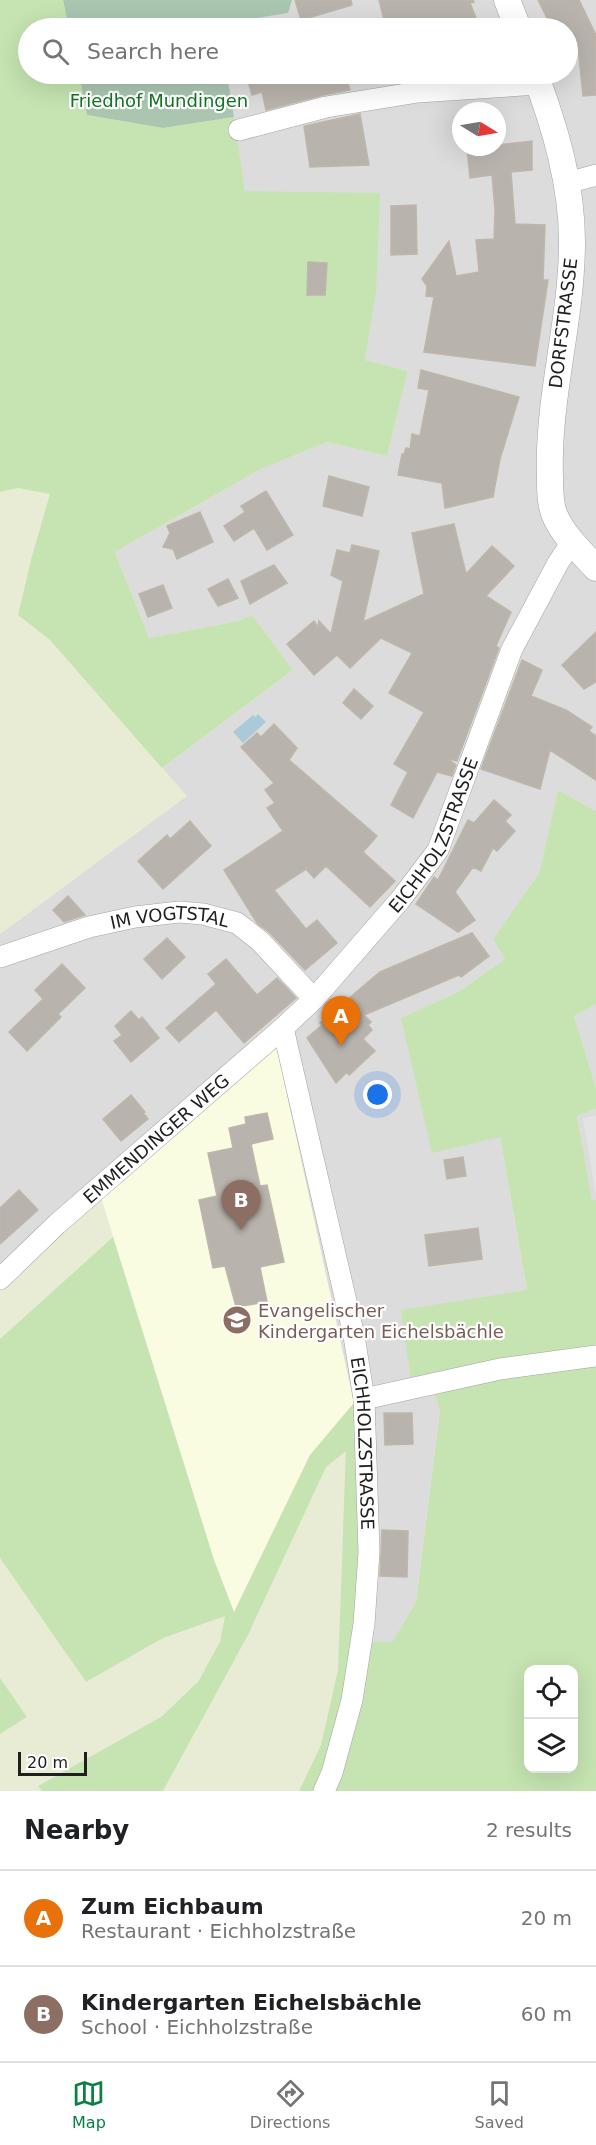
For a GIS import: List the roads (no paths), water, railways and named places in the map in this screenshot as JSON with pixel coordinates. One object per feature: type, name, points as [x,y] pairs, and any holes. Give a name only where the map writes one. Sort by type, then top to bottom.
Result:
[{"type":"street","points":[[507,0],[514,18]]},
{"type":"street","name":"DORFSTRASSE","points":[[239,130],[326,107],[418,92],[491,84]]},
{"type":"street","name":"DORFSTRASSE","points":[[539,84],[555,134],[567,183],[572,241],[570,284],[548,445],[550,493],[555,517],[572,542],[596,568]]},
{"type":"street","points":[[567,183],[596,175]]},
{"type":"street","name":"EICHHOLZSTRASSE","points":[[314,999],[400,900],[438,850],[512,649],[558,563],[572,542]]},
{"type":"street","name":"IM VOGTSTAL","points":[[0,957],[88,927],[135,917],[179,912],[203,914],[237,923],[252,935],[314,999]]},
{"type":"street","name":"EMMENDINGER WEG","points":[[0,1279],[57,1224],[314,999]]},
{"type":"street","name":"EICHHOLZSTRASSE","points":[[283,1028],[354,1336],[364,1398],[369,1552],[364,1624],[352,1700],[332,1773],[324,1791]]},
{"type":"street","points":[[364,1398],[500,1369],[596,1356]]},
{"type":"water","points":[[258,714],[266,722],[243,743],[233,732],[253,715],[255,717]]},
{"type":"place","name":"Zum Eichbaum","points":[[341,1046]]},
{"type":"place","name":"Kindergarten Eichelsbächle","points":[[241,1230]]},
{"type":"place","name":"Evangelischer Kindergarten Eichelsbächle","points":[[237,1320]]},
{"type":"park label","name":"Friedhof Mundingen","points":[[159,100]]}]
